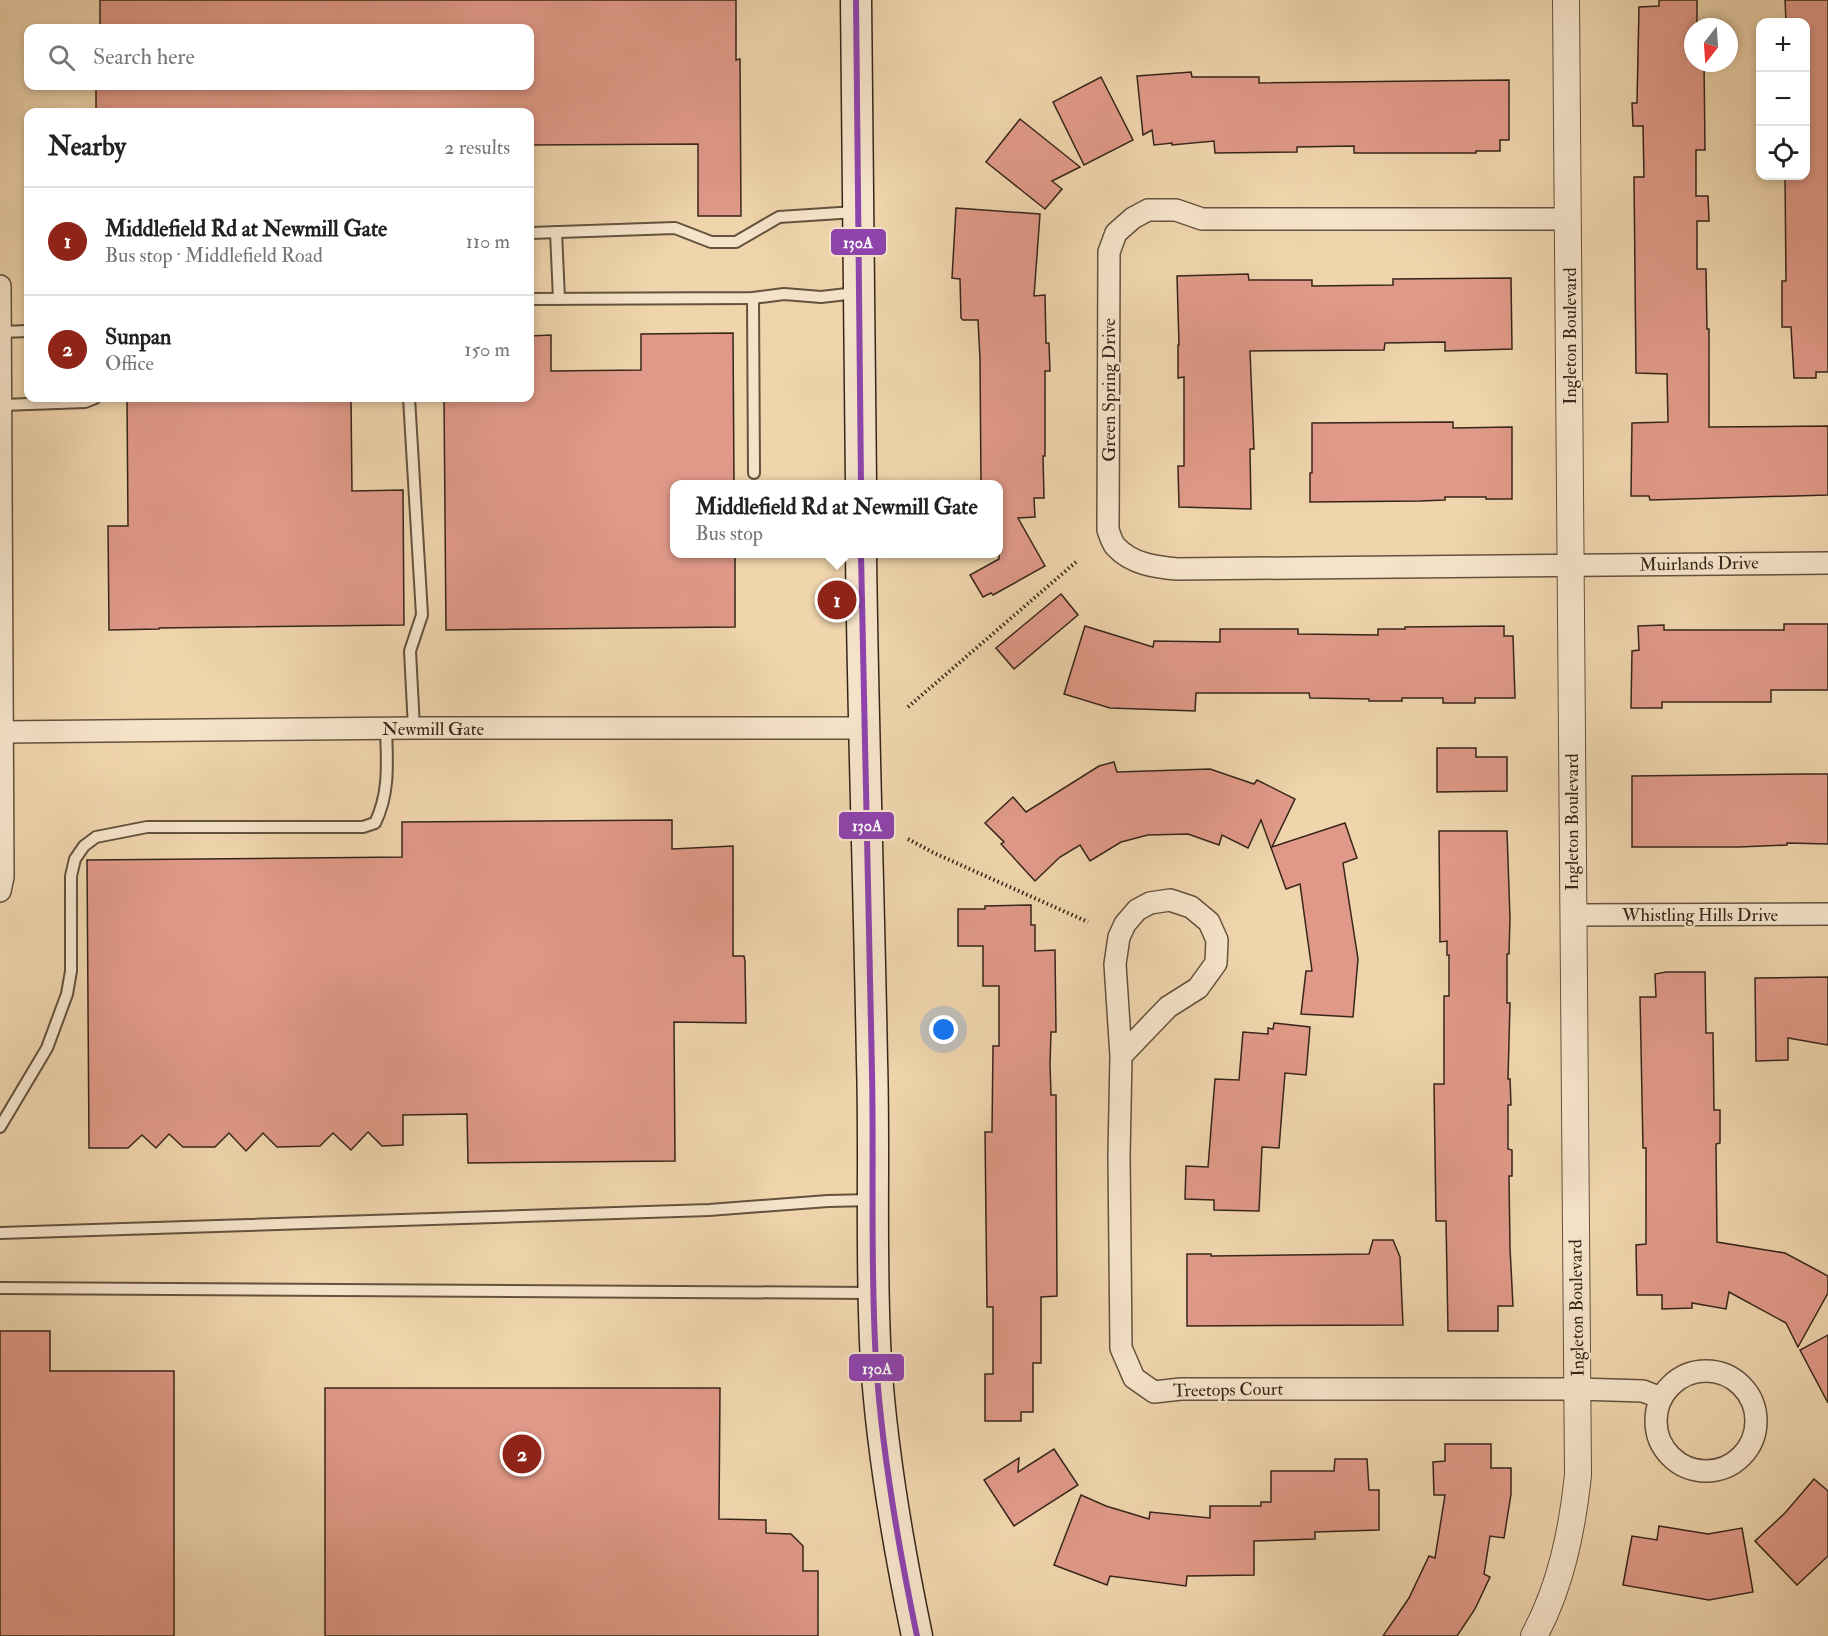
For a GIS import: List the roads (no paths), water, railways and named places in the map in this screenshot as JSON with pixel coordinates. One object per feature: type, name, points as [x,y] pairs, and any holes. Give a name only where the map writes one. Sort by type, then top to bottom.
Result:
[{"type":"main road","points":[[856,0],[861,480]]},
{"type":"main road","points":[[861,558],[863,728],[873,1063],[876,1362],[883,1433],[900,1550],[918,1636]]},
{"type":"street","name":"Ingleton Boulevard","points":[[1534,1636],[1554,1594],[1562,1566],[1575,1503],[1578,1475],[1566,0]]},
{"type":"street","name":"Green Spring Drive","points":[[1569,219],[1202,219],[1176,210],[1149,210],[1133,218],[1116,233],[1109,252],[1108,530],[1114,546],[1132,559],[1152,567],[1571,566]]},
{"type":"street","points":[[0,286],[3,877],[0,891]]},
{"type":"street","name":"Muirlands Drive","points":[[1571,566],[1828,563]]},
{"type":"street","name":"Newmill Gate","points":[[1,732],[386,728],[863,728]]},
{"type":"street","name":"Treetops Court","points":[[1121,1056],[1168,1007],[1198,988],[1216,963],[1217,940],[1209,922],[1191,907],[1170,900],[1150,903],[1137,910],[1125,924],[1114,964],[1121,1056],[1119,1156],[1121,1348],[1134,1378],[1154,1392],[1181,1389],[1578,1389],[1643,1391],[1661,1398]]},
{"type":"street","name":"Whistling Hills Drive","points":[[1572,915],[1828,914]]},
{"type":"street","points":[[1704,1370],[1720,1372],[1735,1379],[1747,1390],[1755,1405],[1757,1421],[1754,1438],[1746,1452],[1734,1463],[1719,1470],[1703,1471],[1687,1467],[1673,1459],[1662,1446],[1657,1430],[1656,1414],[1661,1398],[1678,1378],[1704,1370]]},
{"type":"lane","points":[[534,233],[675,228],[711,242],[735,242],[779,217],[858,212]]},
{"type":"lane","points":[[555,232],[559,298]]},
{"type":"lane","points":[[534,299],[753,298],[784,294],[820,297],[859,293]]},
{"type":"lane","points":[[753,298],[754,473]]},
{"type":"lane","points":[[1,332],[24,331]]},
{"type":"lane","points":[[2,405],[85,402]]},
{"type":"lane","points":[[409,402],[422,615],[410,651],[414,728]]},
{"type":"lane","points":[[0,1127],[47,1048],[67,994],[71,971],[71,876],[75,859],[84,846],[96,837],[147,827],[363,828],[375,823],[385,797],[386,728]]},
{"type":"lane","points":[[0,1233],[697,1210],[873,1200]]},
{"type":"lane","points":[[0,1288],[874,1293]]},
{"type":"place","name":"Middlefield Rd at Newmill Gate","points":[[837,600]]},
{"type":"place","name":"Sunpan","points":[[522,1454]]}]
